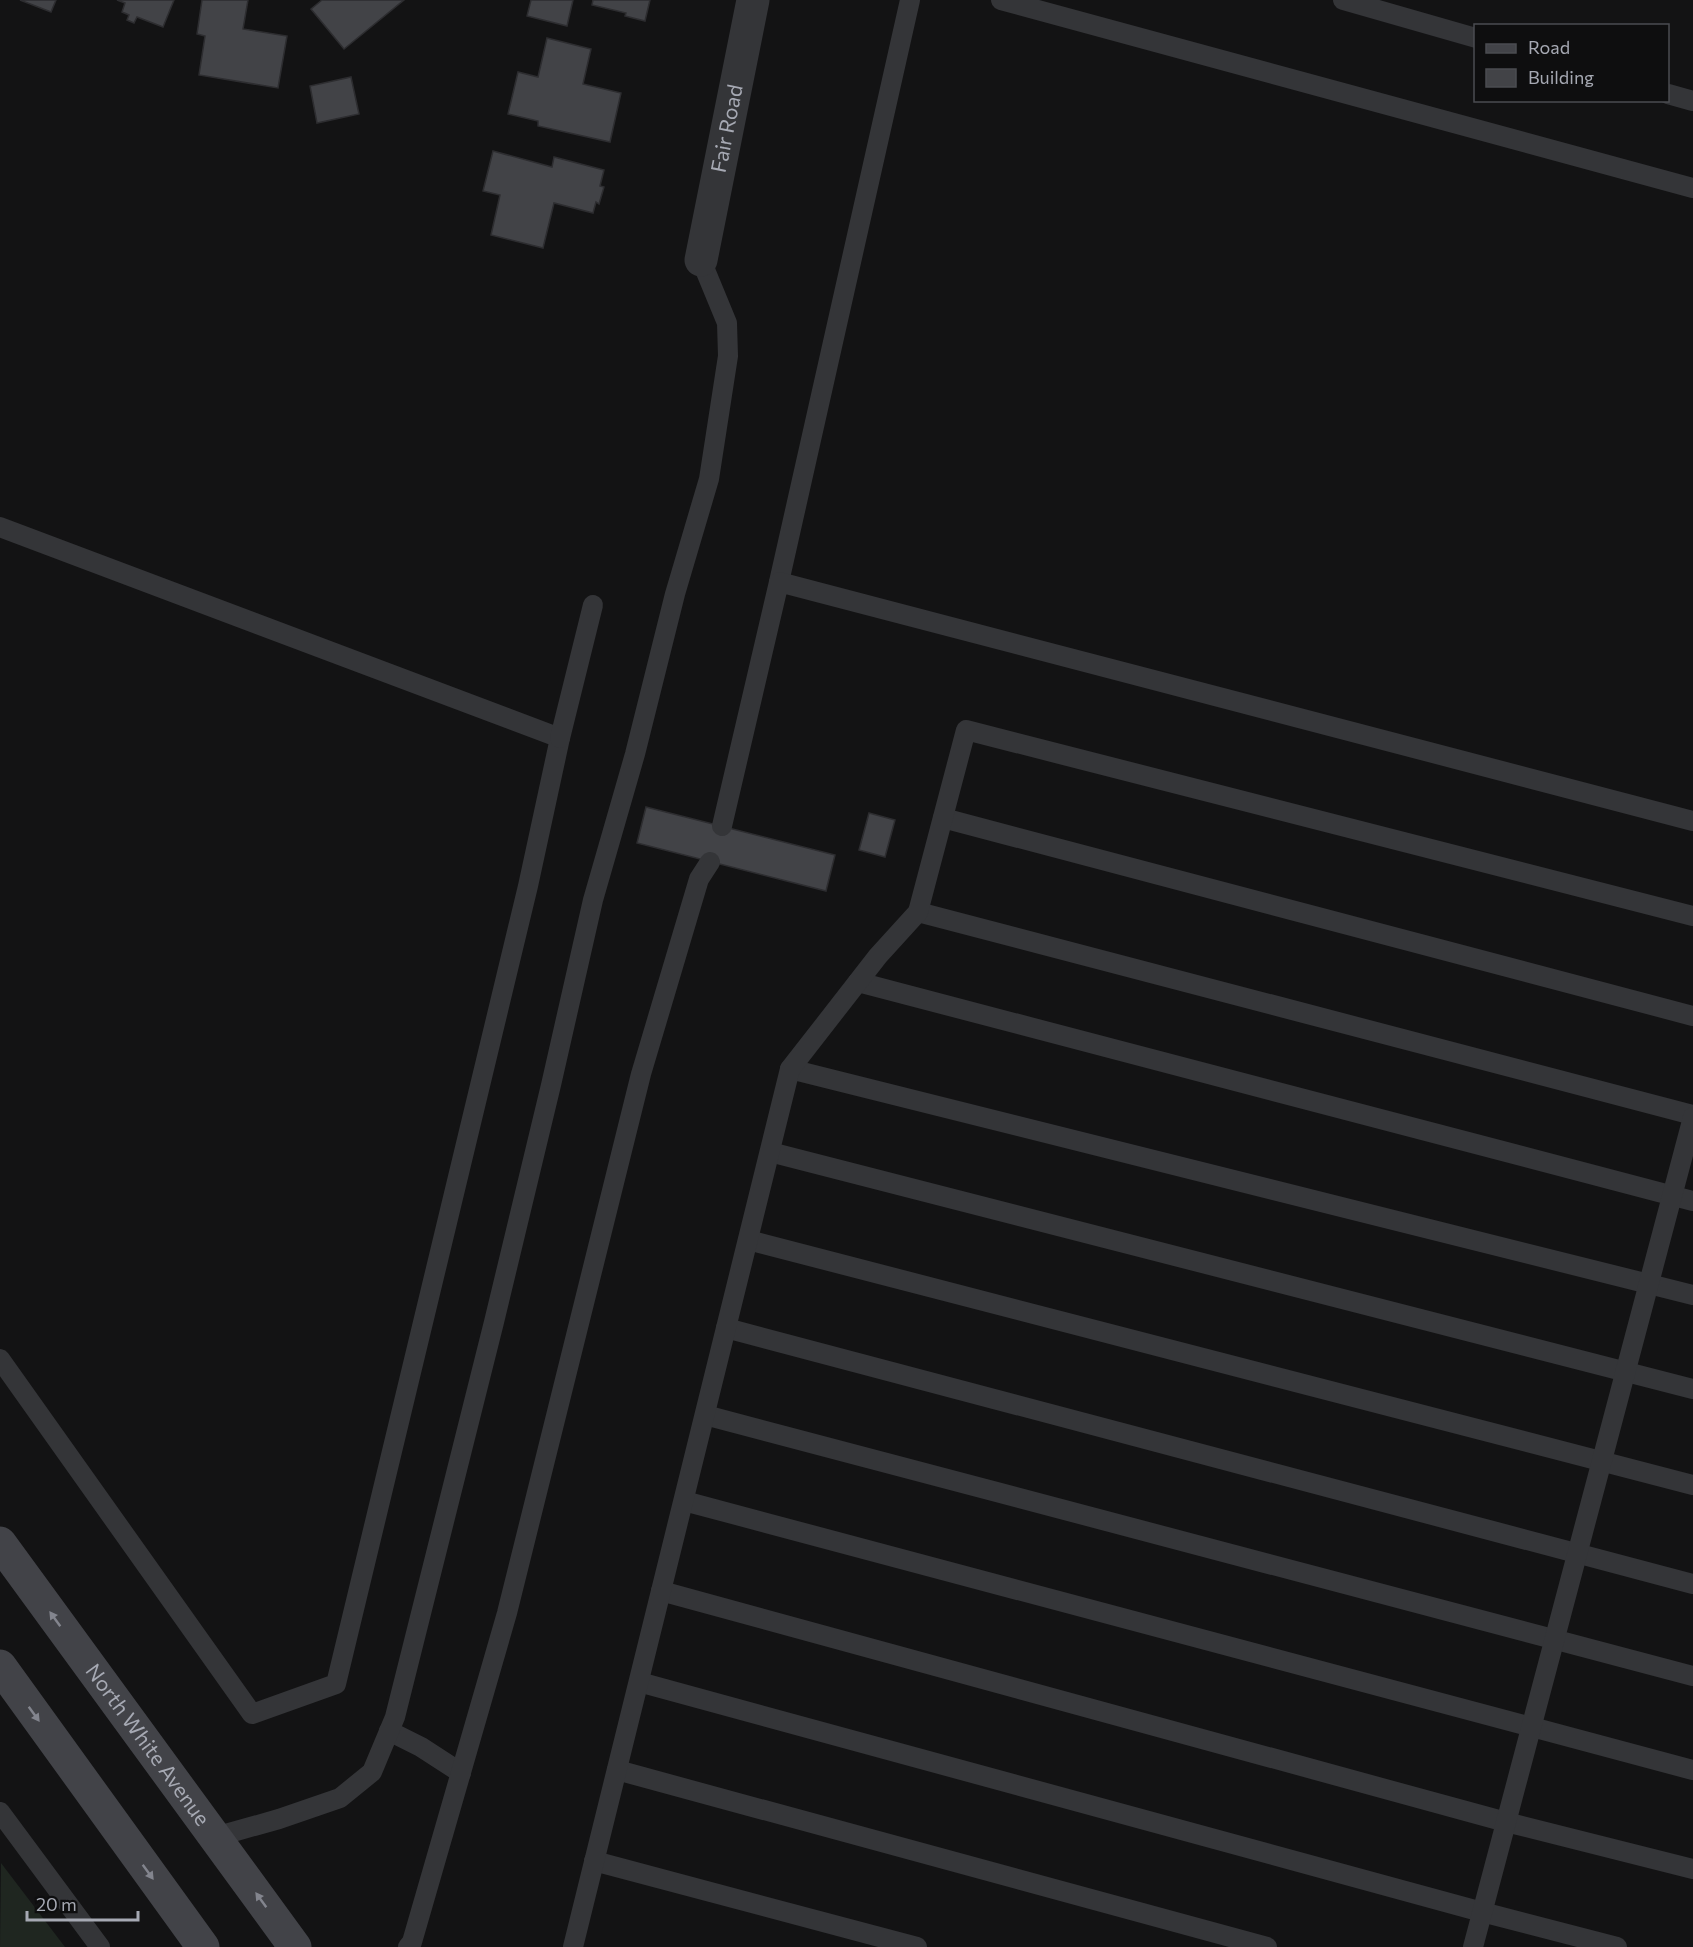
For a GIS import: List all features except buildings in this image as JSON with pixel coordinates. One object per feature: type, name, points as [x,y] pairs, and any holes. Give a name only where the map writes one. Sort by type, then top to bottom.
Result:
[{"type":"main road","name":"North White Avenue","points":[[0,1544],[295,1947]]},
{"type":"main road","points":[[0,1666],[203,1947]]},
{"type":"street","name":"Fair Road","points":[[701,260],[753,0]]},
{"type":"lane","points":[[722,826],[910,0]]},
{"type":"lane","points":[[1001,0],[1693,188]]},
{"type":"lane","points":[[1343,0],[1474,37]]},
{"type":"lane","points":[[1669,94],[1693,101]]},
{"type":"lane","points":[[215,1837],[279,1819],[340,1798],[372,1772],[398,1707],[480,1379],[593,900],[635,754],[675,594],[709,479],[728,356],[727,324],[701,260]]},
{"type":"lane","points":[[0,527],[560,738]]},
{"type":"lane","points":[[779,582],[1693,821]]},
{"type":"lane","points":[[0,1359],[252,1714],[336,1684],[528,886],[592,605]]},
{"type":"lane","points":[[573,1947],[790,1069],[878,956],[918,912],[966,729],[1693,916]]},
{"type":"lane","points":[[943,818],[1693,1016]]},
{"type":"lane","points":[[408,1947],[412,1942],[507,1613],[641,1074],[699,879],[710,862]]},
{"type":"lane","points":[[918,912],[1693,1116],[1473,1947]]},
{"type":"lane","points":[[858,982],[1693,1201]]},
{"type":"lane","points":[[790,1069],[1693,1295]]},
{"type":"lane","points":[[770,1152],[1693,1389]]},
{"type":"lane","points":[[748,1240],[1693,1485]]},
{"type":"lane","points":[[726,1328],[1693,1584]]},
{"type":"lane","points":[[705,1415],[1693,1676]]},
{"type":"lane","points":[[684,1501],[1693,1770]]},
{"type":"lane","points":[[661,1591],[1506,1822],[1693,1869]]},
{"type":"lane","points":[[639,1682],[1617,1947]]},
{"type":"lane","points":[[389,1731],[421,1747],[461,1773]]},
{"type":"lane","points":[[617,1770],[1267,1947]]},
{"type":"lane","points":[[0,1812],[100,1947]]},
{"type":"lane","points":[[594,1861],[917,1947]]},
{"type":"shaded area","points":[[1,1863],[65,1947],[0,1947]]}]
